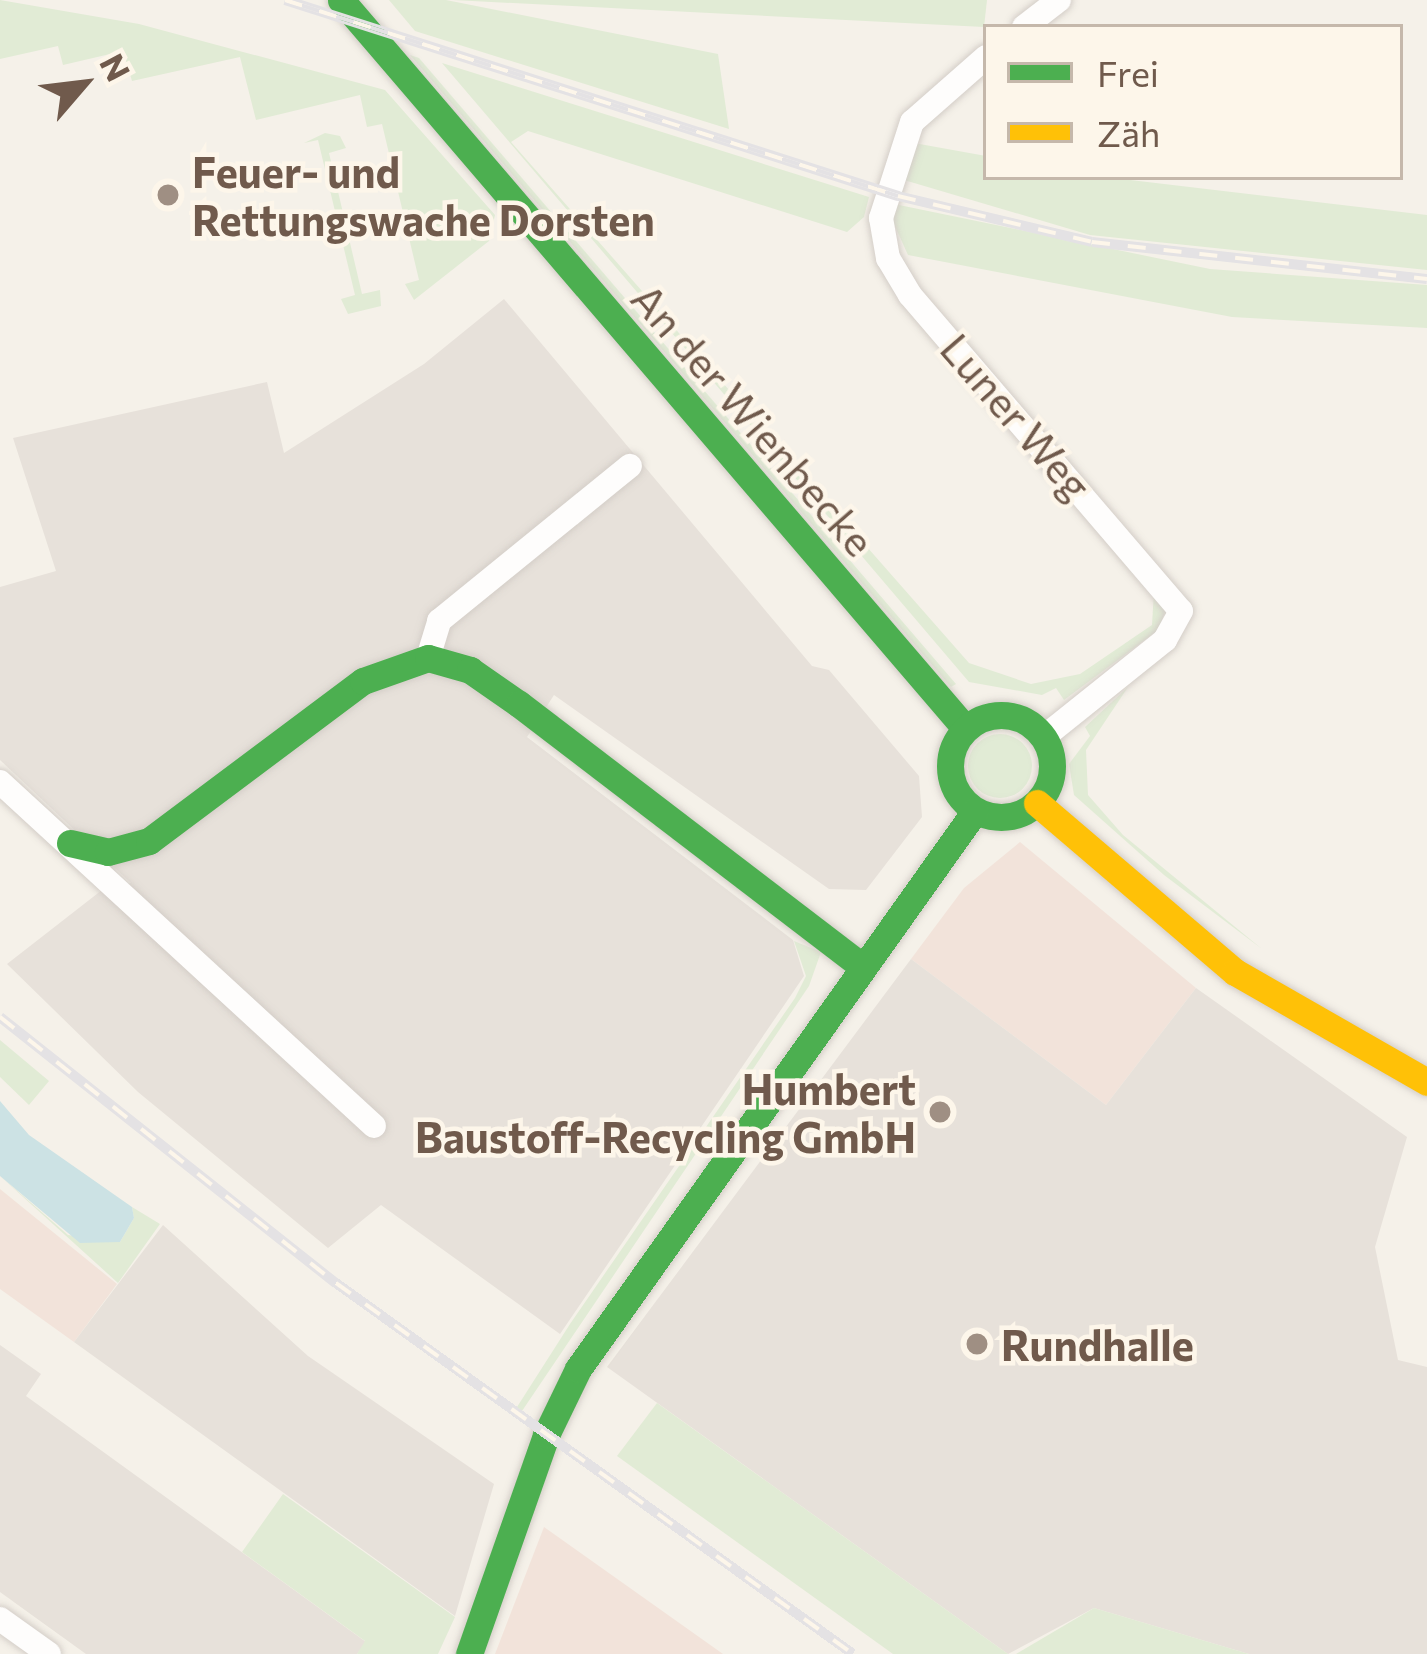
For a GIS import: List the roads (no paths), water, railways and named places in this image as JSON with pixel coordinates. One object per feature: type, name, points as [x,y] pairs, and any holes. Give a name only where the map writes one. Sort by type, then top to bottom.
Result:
[{"type":"street","name":"An der Wienbecke","points":[[341,0],[965,728]]},
{"type":"street","points":[[1028,24],[1059,0]]},
{"type":"street","name":"Luner Weg","points":[[983,60],[906,134],[881,218],[889,258],[910,295],[1181,610],[1165,640],[1044,737]]},
{"type":"street","points":[[428,658],[439,621],[630,466]]},
{"type":"street","points":[[70,843],[108,852],[149,841],[363,681],[428,658],[470,670],[519,704],[863,967]]},
{"type":"street","points":[[1015,716],[1044,737],[1051,778],[1037,803],[1007,818],[975,811],[949,772],[965,728],[980,718],[1015,716]]},
{"type":"street","points":[[0,782],[374,1126]]},
{"type":"street","points":[[1037,803],[1235,972],[1427,1082]]},
{"type":"street","points":[[470,1654],[546,1435],[578,1369],[975,811]]},
{"type":"street","points":[[0,1619],[49,1654]]},
{"type":"railway","points":[[285,0],[898,196],[1092,242],[1427,279]]},
{"type":"railway","points":[[0,1017],[336,1283],[853,1654]]},
{"type":"place","name":"Feuer- und Rettungswache Dorsten","points":[[168,195]]},
{"type":"place","name":"Humbert Baustoff-Recycling GmbH","points":[[940,1112]]},
{"type":"place","name":"Rundhalle","points":[[977,1344]]}]
